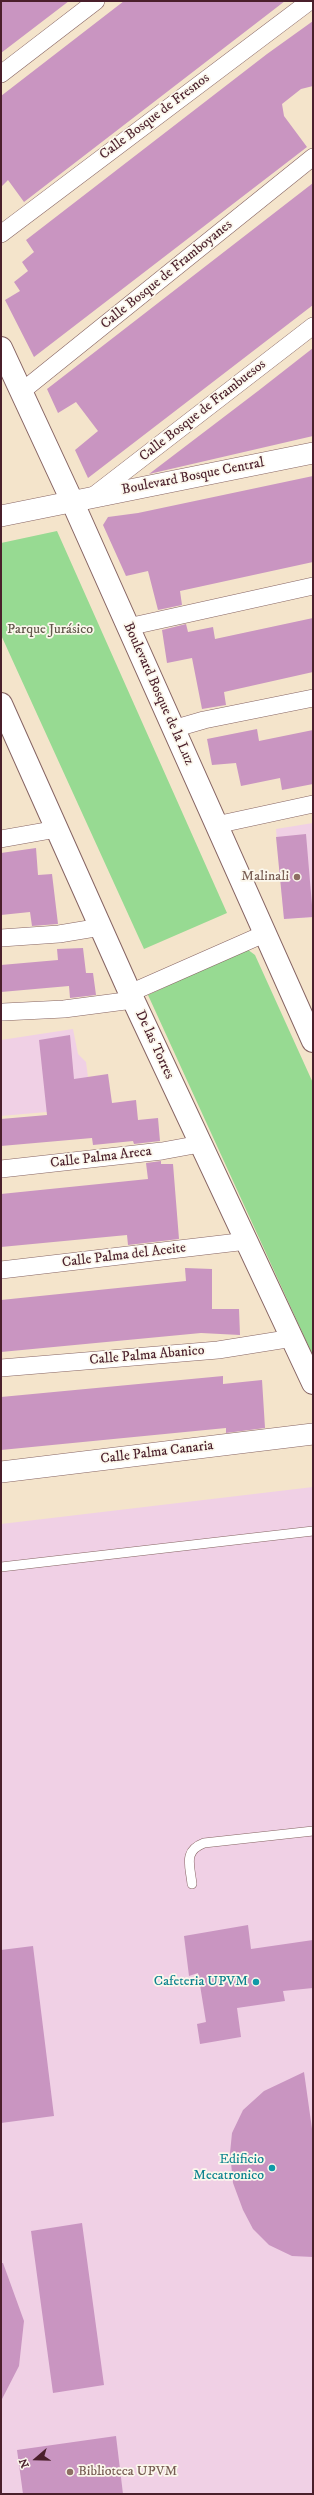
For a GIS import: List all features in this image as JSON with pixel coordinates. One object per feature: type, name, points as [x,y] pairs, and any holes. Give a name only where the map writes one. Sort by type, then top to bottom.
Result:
[{"type":"main road","name":"Boulevard Bosque de la Luz","points":[[1,348],[21,392],[82,498],[128,627],[313,1041]]},
{"type":"main road","name":"De las Torres","points":[[1,704],[8,735],[58,830],[132,997],[313,1383]]},
{"type":"street","points":[[1,74],[96,1]]},
{"type":"street","name":"Calle Bosque de Fresnos","points":[[1,234],[310,1]]},
{"type":"street","name":"Calle Bosque de Framboyanes","points":[[21,392],[313,157]]},
{"type":"street","name":"Calle Bosque de Frambuesos","points":[[82,498],[313,326]]},
{"type":"street","name":"Boulevard Bosque Central","points":[[1,516],[82,498],[313,453]]},
{"type":"street","points":[[128,627],[313,586]]},
{"type":"street","points":[[173,729],[204,720],[313,698]]},
{"type":"street","points":[[216,825],[313,804]]},
{"type":"street","points":[[1,839],[58,830]]},
{"type":"street","points":[[1,938],[59,934],[101,927]]},
{"type":"street","points":[[3,1012],[64,1008],[132,997],[264,934]]},
{"type":"street","name":"Calle Palma Areca","points":[[1,1170],[162,1151],[200,1144]]},
{"type":"street","name":"Calle Palma del Aceite","points":[[1,1270],[247,1241]]},
{"type":"street","name":"Calle Palma Abanico","points":[[1,1368],[218,1350],[293,1338]]},
{"type":"street","name":"Calle Palma Canaria","points":[[1,1472],[313,1434]]},
{"type":"lane","points":[[1,1567],[313,1531]]},
{"type":"lane","points":[[192,1884],[189,1855],[194,1847],[204,1843],[313,1831]]},
{"type":"shaded area","name":"Malinali","points":[[313,823],[313,917],[284,919],[276,829]]},
{"type":"shaded area","points":[[73,1029],[78,1054],[86,1062],[92,1108],[1,1116],[1,1040]]},
{"type":"shaded area","points":[[313,1487],[313,2494],[1,2494],[1,1524]]},
{"type":"green space","name":"Parque Jurásico","points":[[57,531],[227,913],[144,949],[1,635],[1,543]]},
{"type":"green space","points":[[247,949],[255,955],[313,1083],[313,1356],[148,995]]},
{"type":"building","points":[[1,1],[69,1],[1,53]]},
{"type":"building","points":[[124,1],[285,1],[24,202],[8,180],[1,187],[1,96]]},
{"type":"building","points":[[313,21],[313,86],[301,89],[282,104],[284,116],[307,147],[34,357],[5,300],[20,291],[14,282],[28,271],[22,262],[34,252],[26,240],[267,54]]},
{"type":"building","points":[[313,183],[313,305],[88,478],[75,450],[98,431],[76,402],[58,413],[47,389]]},
{"type":"building","points":[[313,348],[313,436],[149,474],[258,391]]},
{"type":"building","points":[[313,476],[313,562],[180,591],[182,605],[158,610],[148,571],[126,576],[103,525],[108,517],[138,513]]},
{"type":"building","points":[[313,618],[313,672],[224,692],[226,705],[202,709],[192,658],[167,663],[162,630],[186,624],[188,632],[213,627],[215,639]]},
{"type":"building","points":[[257,729],[259,741],[313,730],[313,784],[282,790],[280,778],[241,786],[236,763],[212,765],[207,739]]},
{"type":"building","name":"Malinali","points":[[306,834],[313,917],[284,919],[276,837]]},
{"type":"building","points":[[36,848],[38,875],[52,874],[58,924],[32,926],[30,912],[1,915],[1,853]]},
{"type":"building","points":[[83,948],[86,973],[93,973],[96,995],[70,998],[69,986],[1,992],[1,965],[58,960],[57,949]]},
{"type":"building","points":[[70,1035],[74,1079],[108,1074],[112,1103],[136,1100],[138,1120],[158,1118],[160,1141],[134,1144],[133,1141],[93,1145],[92,1138],[1,1146],[1,1119],[47,1115],[39,1040]]},
{"type":"building","points":[[161,1161],[161,1164],[173,1164],[179,1239],[128,1245],[127,1235],[1,1247],[1,1194],[148,1179],[146,1163]]},
{"type":"building","points":[[185,1268],[212,1269],[212,1309],[239,1309],[240,1335],[201,1333],[1,1352],[1,1300],[186,1281]]},
{"type":"building","points":[[223,1376],[223,1384],[262,1380],[265,1428],[226,1433],[226,1428],[1,1450],[1,1397]]},
{"type":"building","name":"Cafeteria UPVM","points":[[248,1925],[251,1949],[313,1940],[313,1988],[283,1991],[285,2001],[237,2008],[241,2037],[200,2044],[197,2024],[206,2022],[198,1973],[189,1976],[184,1936]]},
{"type":"building","points":[[33,1946],[54,2116],[1,2123],[1,1950]]},
{"type":"building","name":"Edificio Mecatronico","points":[[304,2072],[313,2136],[313,2257],[292,2256],[269,2245],[253,2229],[243,2210],[233,2183],[230,2153],[232,2133],[243,2110],[264,2091]]},
{"type":"building","points":[[82,2223],[104,2385],[53,2393],[31,2231]]},
{"type":"building","points":[[1,2263],[3,2263],[24,2321],[19,2366],[1,2401]]},
{"type":"building","name":"Biblioteca UPVM","points":[[116,2436],[123,2494],[23,2494],[17,2450]]},
{"type":"place","name":"Malinali","points":[[297,877]]},
{"type":"place","name":"Cafeteria UPVM","points":[[256,1982]]},
{"type":"place","name":"Edificio Mecatronico","points":[[272,2168]]},
{"type":"place","name":"Biblioteca UPVM","points":[[70,2472]]}]
